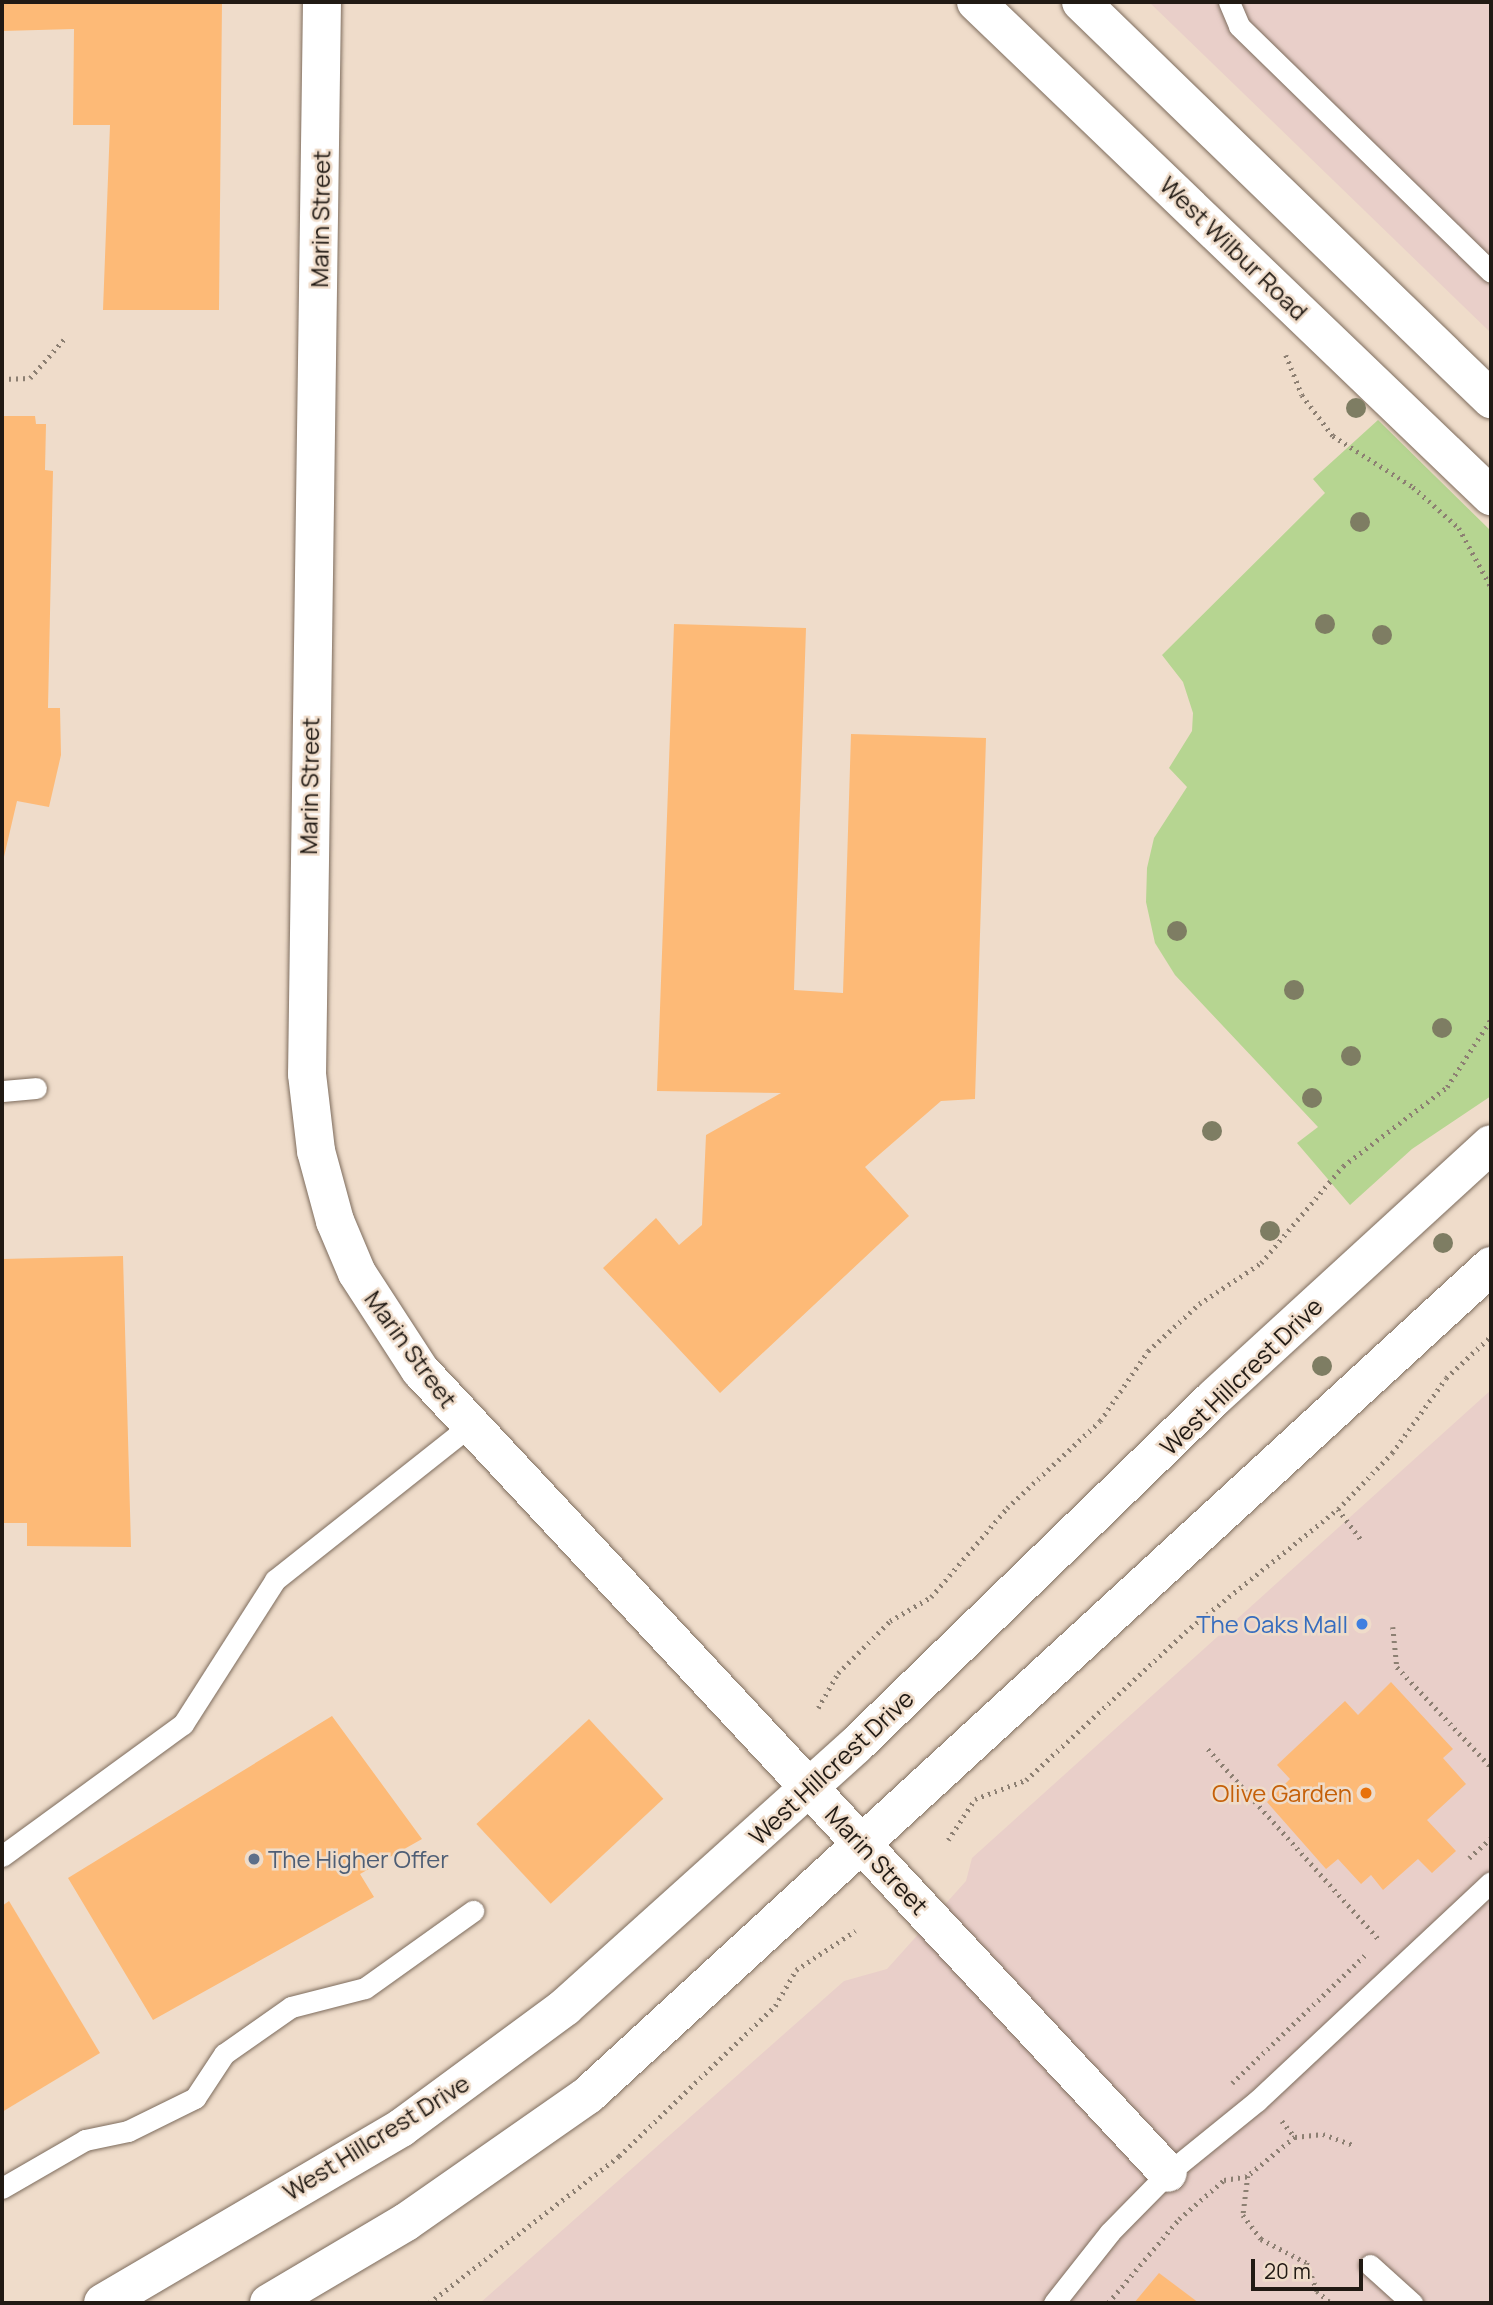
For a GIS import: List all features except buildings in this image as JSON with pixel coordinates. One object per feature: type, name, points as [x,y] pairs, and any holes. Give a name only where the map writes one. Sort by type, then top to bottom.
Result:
[{"type":"street","name":"Marin Street","points":[[322,2],[307,1074],[316,1151],[357,1273],[413,1360],[470,1426],[1168,2173]]},
{"type":"street","name":"West Wilbur Road","points":[[976,2],[1491,496]]},
{"type":"street","points":[[1081,2],[1491,399]]},
{"type":"street","name":"West Hillcrest Drive","points":[[103,2303],[436,2104],[565,2007],[809,1787],[1215,1397],[1491,1144]]},
{"type":"street","points":[[269,2303],[416,2215],[588,2095],[1491,1266]]},
{"type":"lane","points":[[1229,2],[1239,26],[1491,272]]},
{"type":"lane","points":[[2,1091],[36,1088]]},
{"type":"lane","points":[[2,1856],[183,1724],[275,1580],[470,1426]]},
{"type":"lane","points":[[1054,2303],[1168,2173],[1257,2101],[1491,1882]]},
{"type":"lane","points":[[2,2188],[85,2140],[128,2131],[195,2098],[224,2054],[291,2007],[365,1988],[473,1911]]},
{"type":"lane","points":[[1370,2266],[1412,2303]]},
{"type":"path","points":[[2,379],[30,378],[65,338]]},
{"type":"path","points":[[818,1708],[838,1673],[890,1620],[930,1597],[1007,1508],[1100,1421],[1148,1351],[1199,1304],[1261,1263],[1343,1166],[1447,1087],[1491,1019]]},
{"type":"path","points":[[948,1840],[975,1799],[1026,1780],[1185,1632],[1338,1509],[1392,1453],[1446,1378],[1491,1336]]},
{"type":"path","points":[[1338,1509],[1361,1539]]},
{"type":"path","points":[[1393,1627],[1397,1667],[1491,1767]]},
{"type":"path","points":[[1208,1749],[1380,1941]]},
{"type":"path","points":[[1465,1862],[1491,1838]]},
{"type":"path","points":[[429,2303],[619,2156],[775,2006],[796,1970],[855,1931]]},
{"type":"path","points":[[1233,2087],[1231,2078],[1390,1932]]},
{"type":"path","points":[[1282,2121],[1295,2137]]},
{"type":"path","points":[[1108,2303],[1179,2219],[1224,2180],[1248,2176],[1295,2137],[1323,2134],[1354,2145]]},
{"type":"path","points":[[1248,2176],[1243,2199],[1248,2229],[1298,2254],[1331,2303]]},
{"type":"shaded area","points":[[1149,2],[1491,2],[1491,333]]},
{"type":"shaded area","name":"The Oaks Mall","points":[[1491,1390],[1491,2303],[480,2303],[844,1981],[887,1969],[966,1881],[972,1858]]},
{"type":"green space","points":[[1378,420],[1491,531],[1491,1096],[1412,1149],[1350,1205],[1297,1143],[1318,1127],[1175,975],[1155,943],[1146,902],[1147,868],[1154,838],[1187,787],[1169,768],[1192,731],[1193,713],[1183,682],[1162,655],[1325,493],[1313,479]]},
{"type":"place","name":"The Oaks Mall","points":[[1362,1624]]},
{"type":"place","name":"Olive Garden","points":[[1366,1793]]},
{"type":"place","name":"The Higher Offer","points":[[254,1859]]}]
